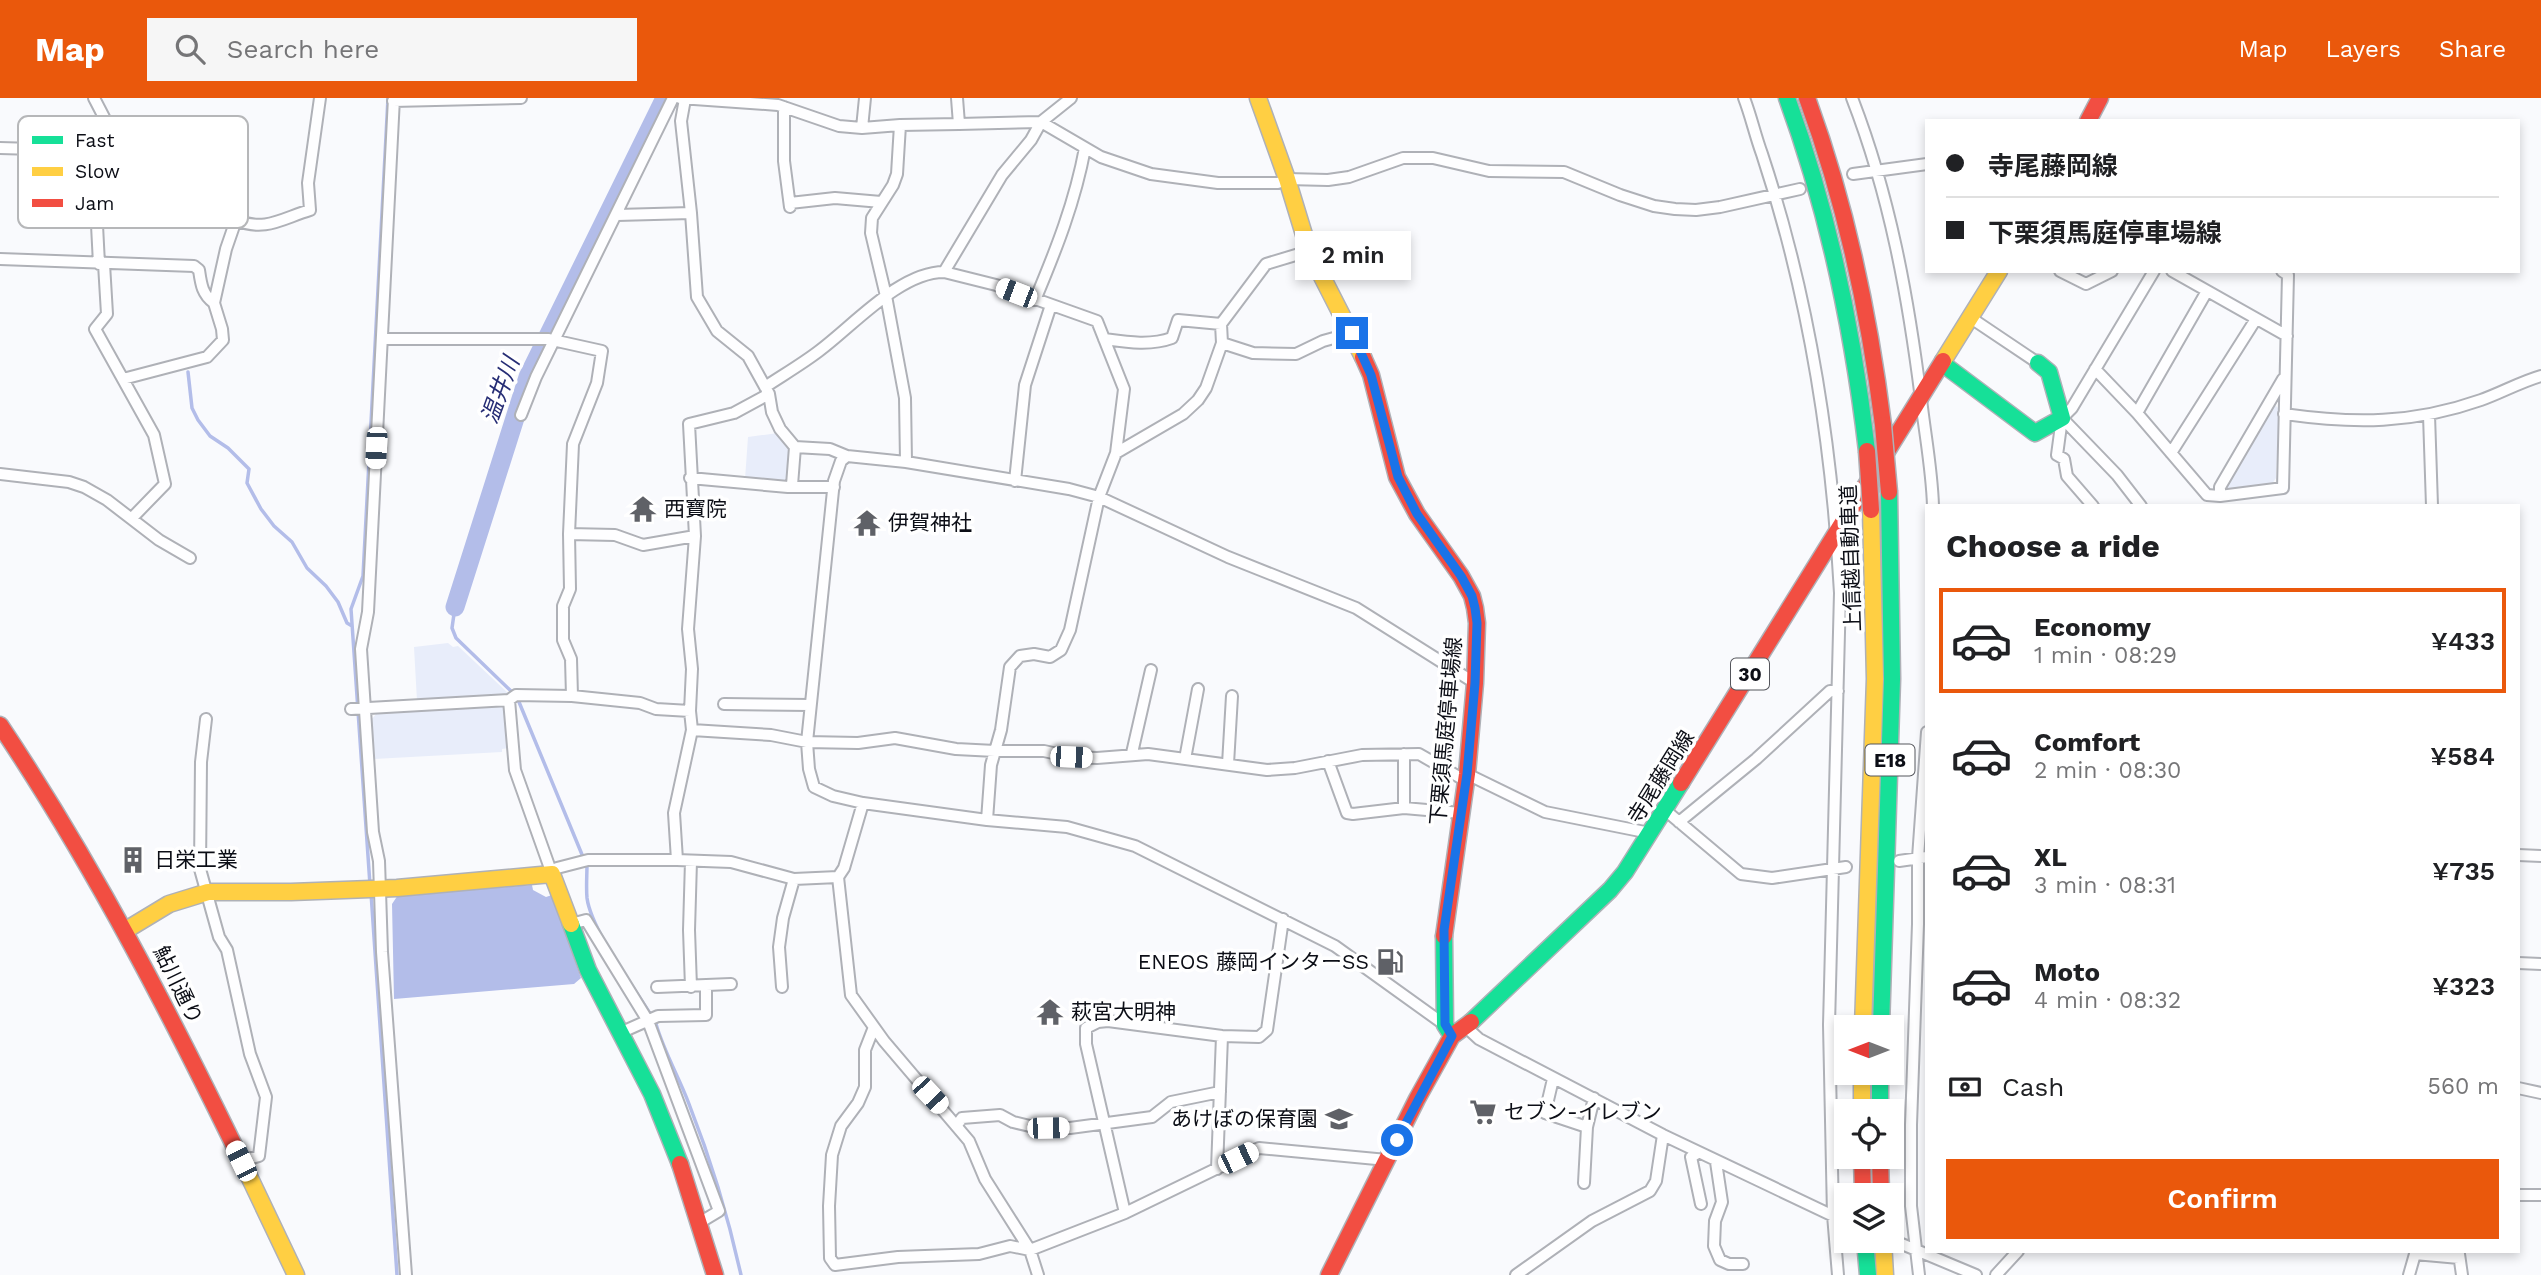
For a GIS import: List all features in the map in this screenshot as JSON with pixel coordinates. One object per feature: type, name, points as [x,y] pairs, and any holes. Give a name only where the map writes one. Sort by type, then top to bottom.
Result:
[{"type":"main road","name":"下栗須馬庭停車場線","points":[[1258,98],[1310,251],[1371,375],[1402,487],[1472,596],[1477,623],[1475,683],[1466,778],[1444,930],[1448,1030]]},
{"type":"main road","name":"上信越自動車道","points":[[1787,98],[1815,174],[1840,271],[1857,364],[1867,451],[1875,678],[1863,1015]]},
{"type":"main road","name":"上信越自動車道","points":[[1807,98],[1832,167],[1858,268],[1877,371],[1889,492],[1893,620],[1881,1015]]},
{"type":"main road","points":[[2089,119],[2100,98]]},
{"type":"main road","name":"寺尾藤岡線","points":[[1329,1275],[1417,1099],[1448,1030],[1466,1027],[1610,890],[1625,872],[1998,273]]},
{"type":"main road","points":[[1943,364],[2035,433],[2062,418],[2049,373],[2038,363]]},
{"type":"main road","name":"鮎川通り","points":[[0,725],[60,815],[126,930],[296,1275]]},
{"type":"main road","points":[[126,930],[143,917],[194,895],[205,893],[273,894],[358,890],[552,874],[588,970],[622,1032],[673,1143],[715,1275]]},
{"type":"main road","points":[[1866,1253],[1868,1275]]},
{"type":"main road","points":[[1885,1275],[1888,1253]]},
{"type":"street","points":[[94,98],[103,116]]},
{"type":"street","points":[[248,225],[261,227],[310,210],[308,183],[320,98]]},
{"type":"street","points":[[406,1275],[382,952],[379,861],[358,709],[361,642],[368,612],[393,99],[522,98]]},
{"type":"street","points":[[679,98],[785,104],[839,126],[862,128],[1041,122],[1101,157],[1151,174],[1218,183],[1278,183],[1287,179],[1328,180],[1349,177],[1403,158],[1433,158],[1489,171],[1564,172],[1620,195],[1654,206],[1675,209],[1696,210],[1800,189]]},
{"type":"street","points":[[679,98],[697,297],[717,331],[748,356],[767,390],[772,412],[780,429],[795,447],[793,485]]},
{"type":"street","points":[[521,415],[536,376],[679,98]]},
{"type":"street","points":[[862,128],[865,98]]},
{"type":"street","points":[[957,98],[959,124]]},
{"type":"street","points":[[944,272],[1002,175],[1031,140],[1041,122],[1071,98]]},
{"type":"street","points":[[1744,98],[1776,194],[1803,301],[1824,413],[1837,534],[1840,593],[1829,1025],[1833,1215],[1838,1275]]},
{"type":"street","points":[[1852,98],[1878,170],[1903,278],[1933,504]]},
{"type":"street","points":[[785,104],[784,161],[790,205],[835,198],[881,202]]},
{"type":"street","points":[[900,125],[897,174],[872,218],[871,233],[887,296],[905,398],[906,462]]},
{"type":"street","points":[[0,148],[18,149]]},
{"type":"street","points":[[1035,300],[1068,222],[1085,148]]},
{"type":"street","points":[[1853,174],[1925,164]]},
{"type":"street","points":[[617,215],[691,213]]},
{"type":"street","points":[[97,228],[107,314],[95,328],[154,435],[164,484],[132,518]]},
{"type":"street","points":[[123,379],[207,357],[223,340],[214,303],[233,228]]},
{"type":"street","points":[[1116,453],[1183,414],[1198,400],[1206,388],[1222,343],[1221,324],[1266,264],[1310,251]]},
{"type":"street","points":[[0,260],[194,266],[199,270],[201,288],[206,297],[214,303]]},
{"type":"street","points":[[677,860],[674,813],[692,730],[692,669],[688,629],[695,536],[689,424],[734,413],[819,351],[887,296],[929,272],[944,272],[996,285],[1097,321],[1124,389],[1116,453],[1099,497],[1070,630],[1061,650],[1050,657],[1034,654],[1020,656],[1010,667],[986,820]]},
{"type":"street","points":[[2064,273],[2086,284],[2108,273]]},
{"type":"street","points":[[2091,504],[2067,476],[2064,459],[2057,455],[2062,418],[2072,408],[2153,273]]},
{"type":"street","points":[[2176,273],[2287,336]]},
{"type":"street","points":[[2095,369],[2137,413],[2207,495],[2220,496],[2283,488],[2288,275],[2285,273]]},
{"type":"street","points":[[2137,413],[2207,291]]},
{"type":"street","points":[[1015,481],[1024,385],[1051,305]]},
{"type":"street","points":[[1971,318],[2038,363]]},
{"type":"street","points":[[2171,453],[2256,318]]},
{"type":"street","points":[[1104,338],[1124,342],[1162,341],[1172,338],[1178,320],[1221,324]]},
{"type":"street","points":[[1222,343],[1253,353],[1296,354],[1324,341],[1352,333]]},
{"type":"street","points":[[382,339],[555,340],[602,351],[597,383],[573,444],[569,534],[570,589],[563,606],[562,640],[571,659],[572,696]]},
{"type":"street","points":[[2220,496],[2220,487],[2286,376]]},
{"type":"street","points":[[2284,414],[2335,421],[2402,420],[2482,400],[2541,376]]},
{"type":"street","points":[[2429,415],[2432,504]]},
{"type":"street","points":[[2062,418],[2117,475],[2139,504]]},
{"type":"street","points":[[795,447],[830,449],[848,456],[906,462],[1069,489],[1099,497],[1228,557],[1356,608],[1475,683]]},
{"type":"street","points":[[848,456],[841,461],[834,487],[810,705],[807,742],[809,769],[814,787],[833,796],[863,803],[986,820],[1067,827],[1135,846],[1335,946],[1448,1030]]},
{"type":"street","points":[[0,474],[76,485],[107,500],[159,540],[190,558]]},
{"type":"street","points":[[690,478],[834,487]]},
{"type":"street","points":[[2200,504],[2207,495]]},
{"type":"street","points":[[569,534],[615,535],[643,545],[695,536]]},
{"type":"street","points":[[1132,753],[1151,670]]},
{"type":"street","points":[[1185,759],[1198,689]]},
{"type":"street","points":[[1679,822],[1756,759],[1830,691],[1838,691]]},
{"type":"street","points":[[358,709],[509,700],[516,695],[572,696],[640,703],[656,709],[690,710]]},
{"type":"street","points":[[1228,764],[1231,696]]},
{"type":"street","points":[[509,700],[515,770],[552,874]]},
{"type":"street","points":[[724,704],[810,705]]},
{"type":"street","points":[[206,719],[201,762],[200,869],[219,937],[227,950],[247,1043],[266,1097],[259,1156],[241,1161]]},
{"type":"street","points":[[692,730],[771,734],[807,742],[858,743],[895,738],[956,749],[1044,751],[1071,757],[1097,758],[1132,753],[1267,770],[1295,768],[1362,755],[1419,754],[1466,778],[1545,812],[1650,833]]},
{"type":"street","points":[[1404,754],[1404,808]]},
{"type":"street","points":[[1328,761],[1347,813],[1404,808],[1461,813]]},
{"type":"street","points":[[1919,1275],[1911,1206],[1911,1125],[1923,923],[1925,782]]},
{"type":"street","points":[[863,803],[844,868],[838,877],[851,995],[874,1027],[969,1141],[985,1179],[1030,1250],[1038,1275]]},
{"type":"street","points":[[1665,810],[1741,874],[1772,878],[1846,867]]},
{"type":"street","points":[[2520,855],[2541,856]]},
{"type":"street","points":[[1899,861],[1922,857]]},
{"type":"street","points":[[552,874],[557,868],[588,860],[677,860],[730,862],[794,879],[838,877]]},
{"type":"street","points":[[691,861],[691,987]]},
{"type":"street","points":[[782,988],[779,947],[783,918],[794,879]]},
{"type":"street","points":[[1125,1213],[1086,1045],[1086,1028],[1108,1021],[1222,1036],[1259,1037],[1267,1030],[1283,919]]},
{"type":"street","points":[[571,924],[586,920],[648,1021],[719,1211],[699,1223]]},
{"type":"street","points":[[2520,963],[2541,964]]},
{"type":"street","points":[[657,988],[730,984]]},
{"type":"street","points":[[622,1032],[658,1016],[705,1015],[706,986]]},
{"type":"street","points":[[874,1027],[865,1050],[865,1087],[858,1103],[841,1126],[832,1155],[830,1258],[835,1265],[898,1257],[979,1254],[1010,1246],[1030,1250],[1125,1213],[1259,1148],[1387,1160]]},
{"type":"street","points":[[1466,1027],[1479,1039],[1662,1135],[1833,1215]]},
{"type":"street","points":[[1217,1169],[1222,1036]]},
{"type":"street","points":[[1553,1079],[1545,1113],[1587,1127]]},
{"type":"street","points":[[2520,1088],[2541,1093]]},
{"type":"street","points":[[957,1125],[961,1118],[1000,1115],[1013,1122],[1034,1127],[1070,1128],[1130,1121],[1152,1117],[1171,1102],[1220,1092]]},
{"type":"street","points":[[1584,1183],[1587,1127],[1594,1098]]},
{"type":"street","points":[[1516,1275],[1592,1221],[1650,1191],[1656,1181],[1662,1135]]},
{"type":"street","points":[[1698,1153],[1692,1157],[1701,1204]]},
{"type":"street","points":[[1716,1161],[1722,1202],[1715,1222],[1714,1246],[1720,1260],[1730,1264],[1743,1264]]},
{"type":"street","points":[[2520,1195],[2541,1195]]},
{"type":"street","points":[[1904,1246],[1976,1275]]},
{"type":"street","points":[[1996,1275],[2016,1253]]},
{"type":"street","points":[[2409,1275],[2415,1254],[2459,1254],[2462,1275]]},
{"type":"shaded area","points":[[2275,405],[2279,409],[2276,478],[2272,484],[2231,490],[2226,487]]},
{"type":"shaded area","points":[[778,433],[791,446],[790,482],[745,479],[748,437]]},
{"type":"shaded area","points":[[448,643],[453,647],[458,646],[509,694],[417,701],[414,647]]},
{"type":"shaded area","points":[[500,704],[506,710],[509,748],[502,749],[502,752],[374,759],[371,720],[377,713]]},
{"type":"water","points":[[532,885],[533,890],[546,897],[552,895],[581,978],[574,984],[394,999],[392,904],[398,895]]},
{"type":"waterway","points":[[370,885],[351,609],[363,576],[388,98]]},
{"type":"waterway","name":"温井川","points":[[455,607],[528,377],[665,98]]},
{"type":"waterway","points":[[188,372],[192,408],[198,420],[210,436],[228,448],[249,469],[247,483],[261,509],[274,526],[292,542],[307,568],[326,586],[338,602],[347,623],[352,626]]},
{"type":"waterway","name":"温井川","points":[[455,607],[452,628],[456,638],[514,694]]},
{"type":"waterway","points":[[519,702],[583,857]]},
{"type":"waterway","points":[[587,864],[587,898],[590,911],[614,957],[651,1015]]},
{"type":"waterway","points":[[371,893],[397,1275]]},
{"type":"waterway","points":[[656,1024],[705,1146],[741,1275]]},
{"type":"traffic: fast","points":[[1787,98],[1815,185],[1838,272],[1867,451]]},
{"type":"traffic: fast","points":[[1943,364],[2035,433],[2062,418],[2049,372],[2038,363]]},
{"type":"traffic: fast","points":[[1881,1015],[1892,679],[1889,492]]},
{"type":"traffic: fast","points":[[1471,1022],[1610,890],[1625,872],[1681,783]]},
{"type":"traffic: fast","points":[[571,924],[588,970],[652,1094],[680,1164]]},
{"type":"traffic: fast","points":[[1444,936],[1445,1025],[1452,1036]]},
{"type":"traffic: fast","points":[[1880,1085],[1880,1099]]},
{"type":"traffic: fast","points":[[1866,1253],[1868,1275]]},
{"type":"traffic: slow","points":[[1258,98],[1309,251],[1363,357]]},
{"type":"traffic: slow","points":[[1943,361],[1998,273]]},
{"type":"traffic: slow","points":[[1863,1015],[1875,679],[1871,510]]},
{"type":"traffic: slow","points":[[126,930],[169,904],[208,892],[397,888],[552,874],[571,924]]},
{"type":"traffic: slow","points":[[1862,1085],[1862,1099]]},
{"type":"traffic: slow","points":[[246,1170],[296,1275]]},
{"type":"traffic: slow","points":[[1884,1253],[1885,1275]]},
{"type":"traffic: jam","points":[[1807,98],[1833,178],[1854,259],[1871,342],[1883,425]]},
{"type":"traffic: jam","points":[[2089,119],[2100,98]]},
{"type":"traffic: jam","points":[[1363,357],[1371,375],[1397,477],[1417,514],[1461,576],[1475,608],[1475,683],[1467,774],[1444,936]]},
{"type":"traffic: jam","points":[[1681,783],[1943,361]]},
{"type":"traffic: jam","points":[[1883,425],[1889,492]]},
{"type":"traffic: jam","points":[[1867,451],[1871,510]]},
{"type":"traffic: jam","points":[[0,725],[68,833],[131,943],[246,1170]]},
{"type":"traffic: jam","points":[[1329,1275],[1417,1099],[1452,1036],[1471,1022]]},
{"type":"traffic: jam","points":[[680,1164],[715,1275]]},
{"type":"traffic: jam","points":[[1862,1169],[1863,1183]]},
{"type":"traffic: jam","points":[[1880,1169],[1881,1183]]},
{"type":"place","name":"西寶院","points":[[643,509]]},
{"type":"place","name":"伊賀神社","points":[[867,523]]},
{"type":"place","name":"日栄工業","points":[[133,860]]},
{"type":"place","name":"ENEOS 藤岡インターSS","points":[[1390,962]]},
{"type":"place","name":"萩宮大明神","points":[[1050,1012]]},
{"type":"place","name":"セブン-イレブン","points":[[1483,1112]]},
{"type":"place","name":"あけぼの保育園","points":[[1339,1119]]},
{"type":"route","points":[[1352,333],[1371,375],[1398,477],[1407,498],[1461,576],[1472,596],[1477,623],[1467,774],[1444,930],[1445,1024],[1452,1036],[1397,1140]]}]
